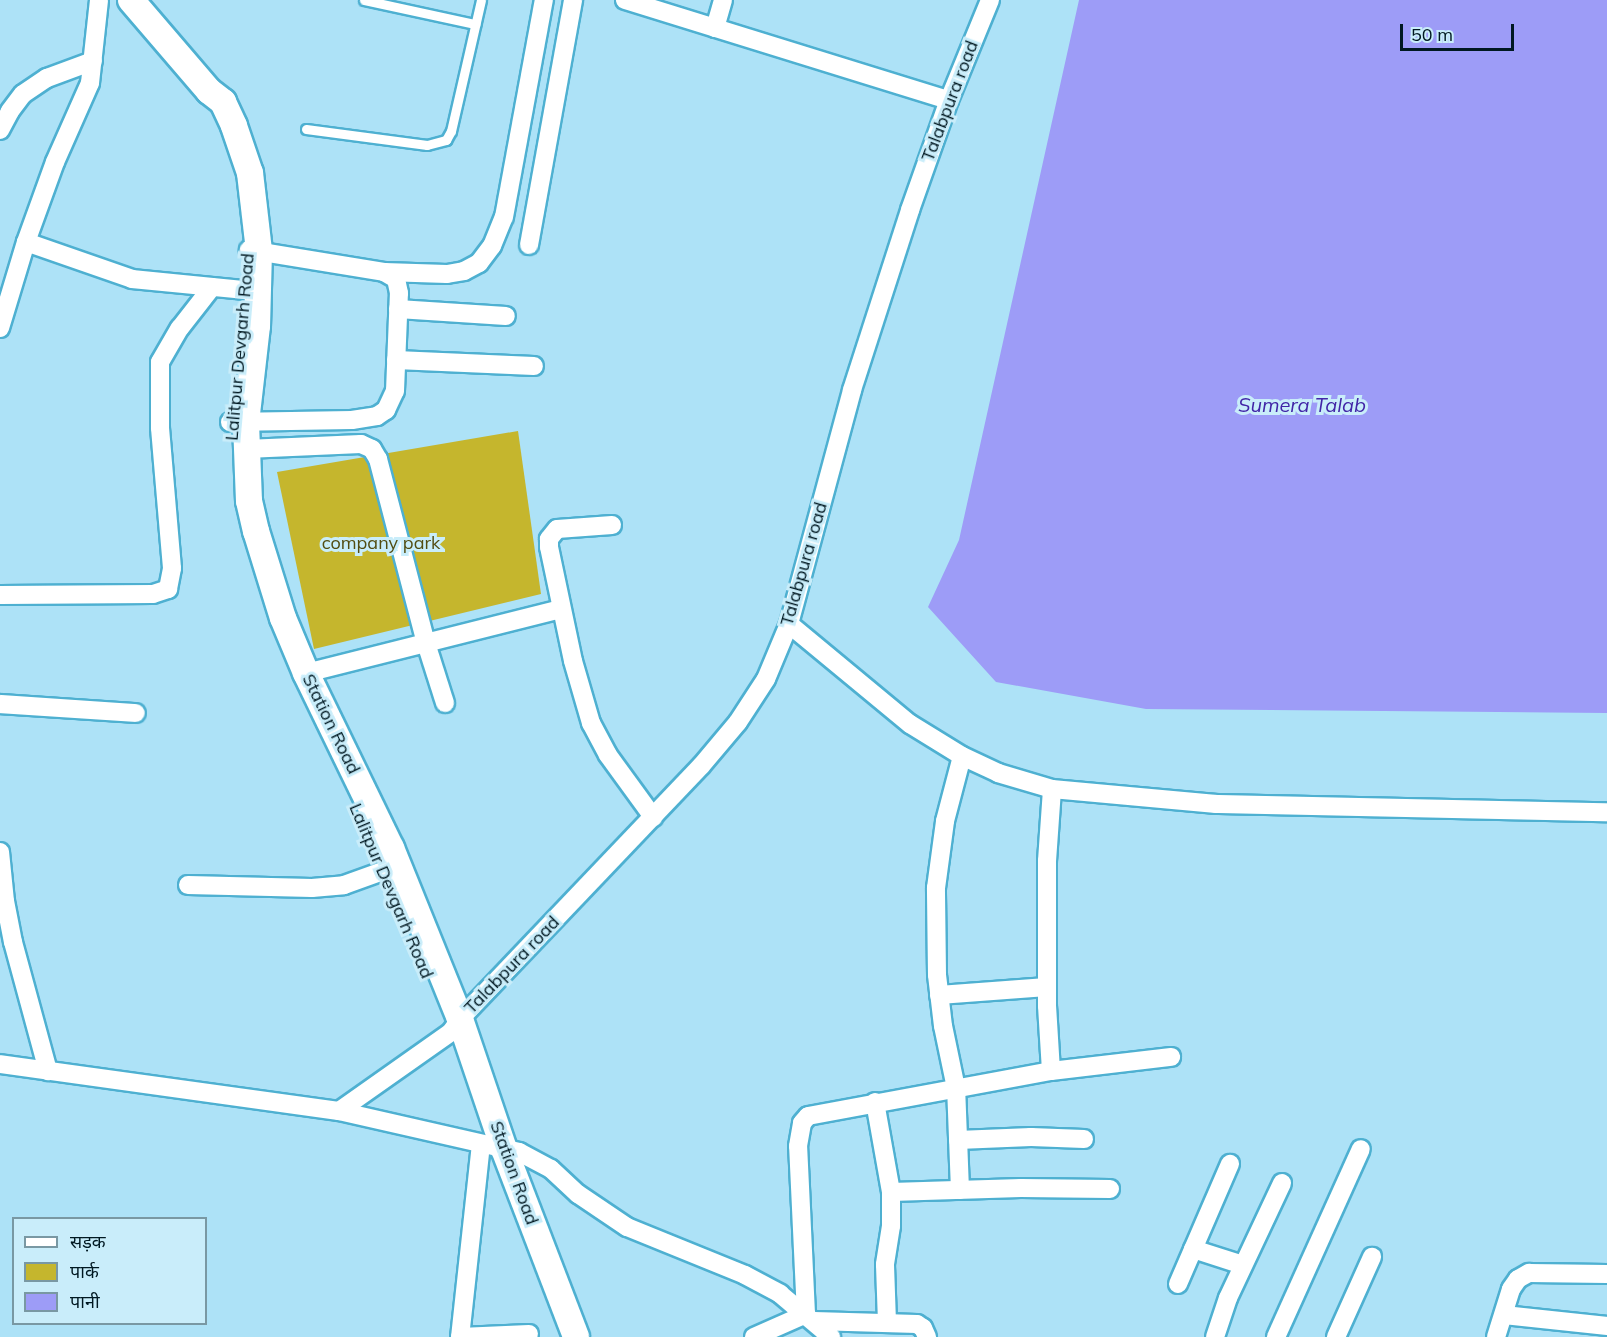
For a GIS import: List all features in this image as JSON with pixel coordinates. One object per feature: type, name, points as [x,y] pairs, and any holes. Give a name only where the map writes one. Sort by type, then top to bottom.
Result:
[{"type":"main road","name":"Lalitpur Devgarh Road","points":[[131,0],[209,91],[212,108],[221,127],[241,187],[254,251],[245,290],[236,509],[254,577],[293,675],[386,870],[456,1025],[492,1147],[526,1248],[562,1337]]},
{"type":"main road","name":"Station Road","points":[[254,251],[257,326],[238,423],[246,449],[249,501],[256,531],[283,618],[306,673],[391,848],[456,1025]]},
{"type":"main road","name":"Station Road","points":[[492,1147],[576,1337]]},
{"type":"street","points":[[0,328],[26,242],[55,162],[84,102],[90,83],[99,0]]},
{"type":"street","points":[[254,251],[384,272],[447,274],[465,271],[479,263],[492,246],[504,217],[544,0]]},
{"type":"street","points":[[530,245],[573,0]]},
{"type":"street","points":[[625,0],[677,8],[715,28],[949,100]]},
{"type":"street","points":[[715,28],[723,0]]},
{"type":"street","name":"Talabpura road","points":[[339,1111],[456,1025],[653,817],[738,722],[766,679],[789,624],[852,390],[910,210],[949,100],[990,0]]},
{"type":"street","points":[[0,130],[10,111],[23,94],[47,78],[93,61]]},
{"type":"street","points":[[26,242],[132,279],[245,290]]},
{"type":"street","points":[[238,423],[352,420],[377,416],[387,410],[395,391],[399,293],[396,279],[384,272]]},
{"type":"street","points":[[0,595],[153,594],[168,589],[172,568],[160,428],[160,362],[167,347],[213,287]]},
{"type":"street","points":[[398,309],[506,315]]},
{"type":"street","points":[[396,360],[534,366]]},
{"type":"street","points":[[246,449],[361,444],[372,449],[378,459],[426,643],[445,703]]},
{"type":"street","points":[[612,525],[567,527],[552,533],[549,547],[560,609],[591,723],[608,755],[653,817]]},
{"type":"street","points":[[306,673],[560,609]]},
{"type":"street","points":[[789,624],[910,724],[962,756],[998,773],[1052,789],[1216,804],[1607,812]]},
{"type":"street","points":[[0,704],[136,713]]},
{"type":"street","points":[[960,1190],[956,1088],[939,995],[936,888],[945,821],[962,756]]},
{"type":"street","points":[[1052,789],[1047,861],[1047,987],[1052,1071]]},
{"type":"street","points":[[0,852],[5,902],[13,942],[48,1071]]},
{"type":"street","points":[[188,885],[312,888],[344,885],[386,870]]},
{"type":"street","points":[[939,995],[1047,987]]},
{"type":"street","points":[[810,1317],[798,1146],[802,1123],[808,1116],[818,1112],[1052,1071],[1171,1057]]},
{"type":"street","points":[[0,1064],[339,1111],[534,1158],[602,1212],[627,1227],[746,1275],[780,1294],[831,1337]]},
{"type":"street","points":[[875,1102],[891,1192],[891,1226],[885,1265],[887,1322]]},
{"type":"street","points":[[958,1140],[1031,1137],[1084,1139]]},
{"type":"street","points":[[492,1147],[460,1337],[529,1334]]},
{"type":"street","points":[[1275,1337],[1361,1149]]},
{"type":"street","points":[[1178,1284],[1230,1164]]},
{"type":"street","points":[[1215,1337],[1228,1298],[1282,1183]]},
{"type":"street","points":[[891,1192],[1110,1189]]},
{"type":"street","points":[[1193,1249],[1243,1265]]},
{"type":"street","points":[[1336,1337],[1372,1257]]},
{"type":"street","points":[[1496,1337],[1511,1289],[1518,1279],[1528,1273],[1607,1274]]},
{"type":"street","points":[[1504,1316],[1607,1326]]},
{"type":"street","points":[[754,1337],[810,1317],[917,1324],[923,1328],[927,1337]]},
{"type":"lane","points":[[364,0],[475,24]]},
{"type":"lane","points":[[306,129],[427,145],[446,140],[451,130],[480,0]]},
{"type":"green space","name":"company park","points":[[518,431],[541,594],[314,649],[277,472]]},
{"type":"water","name":"Sumera Talab","points":[[1079,0],[1607,0],[1607,713],[1146,709],[996,682],[928,607],[959,540]]}]
